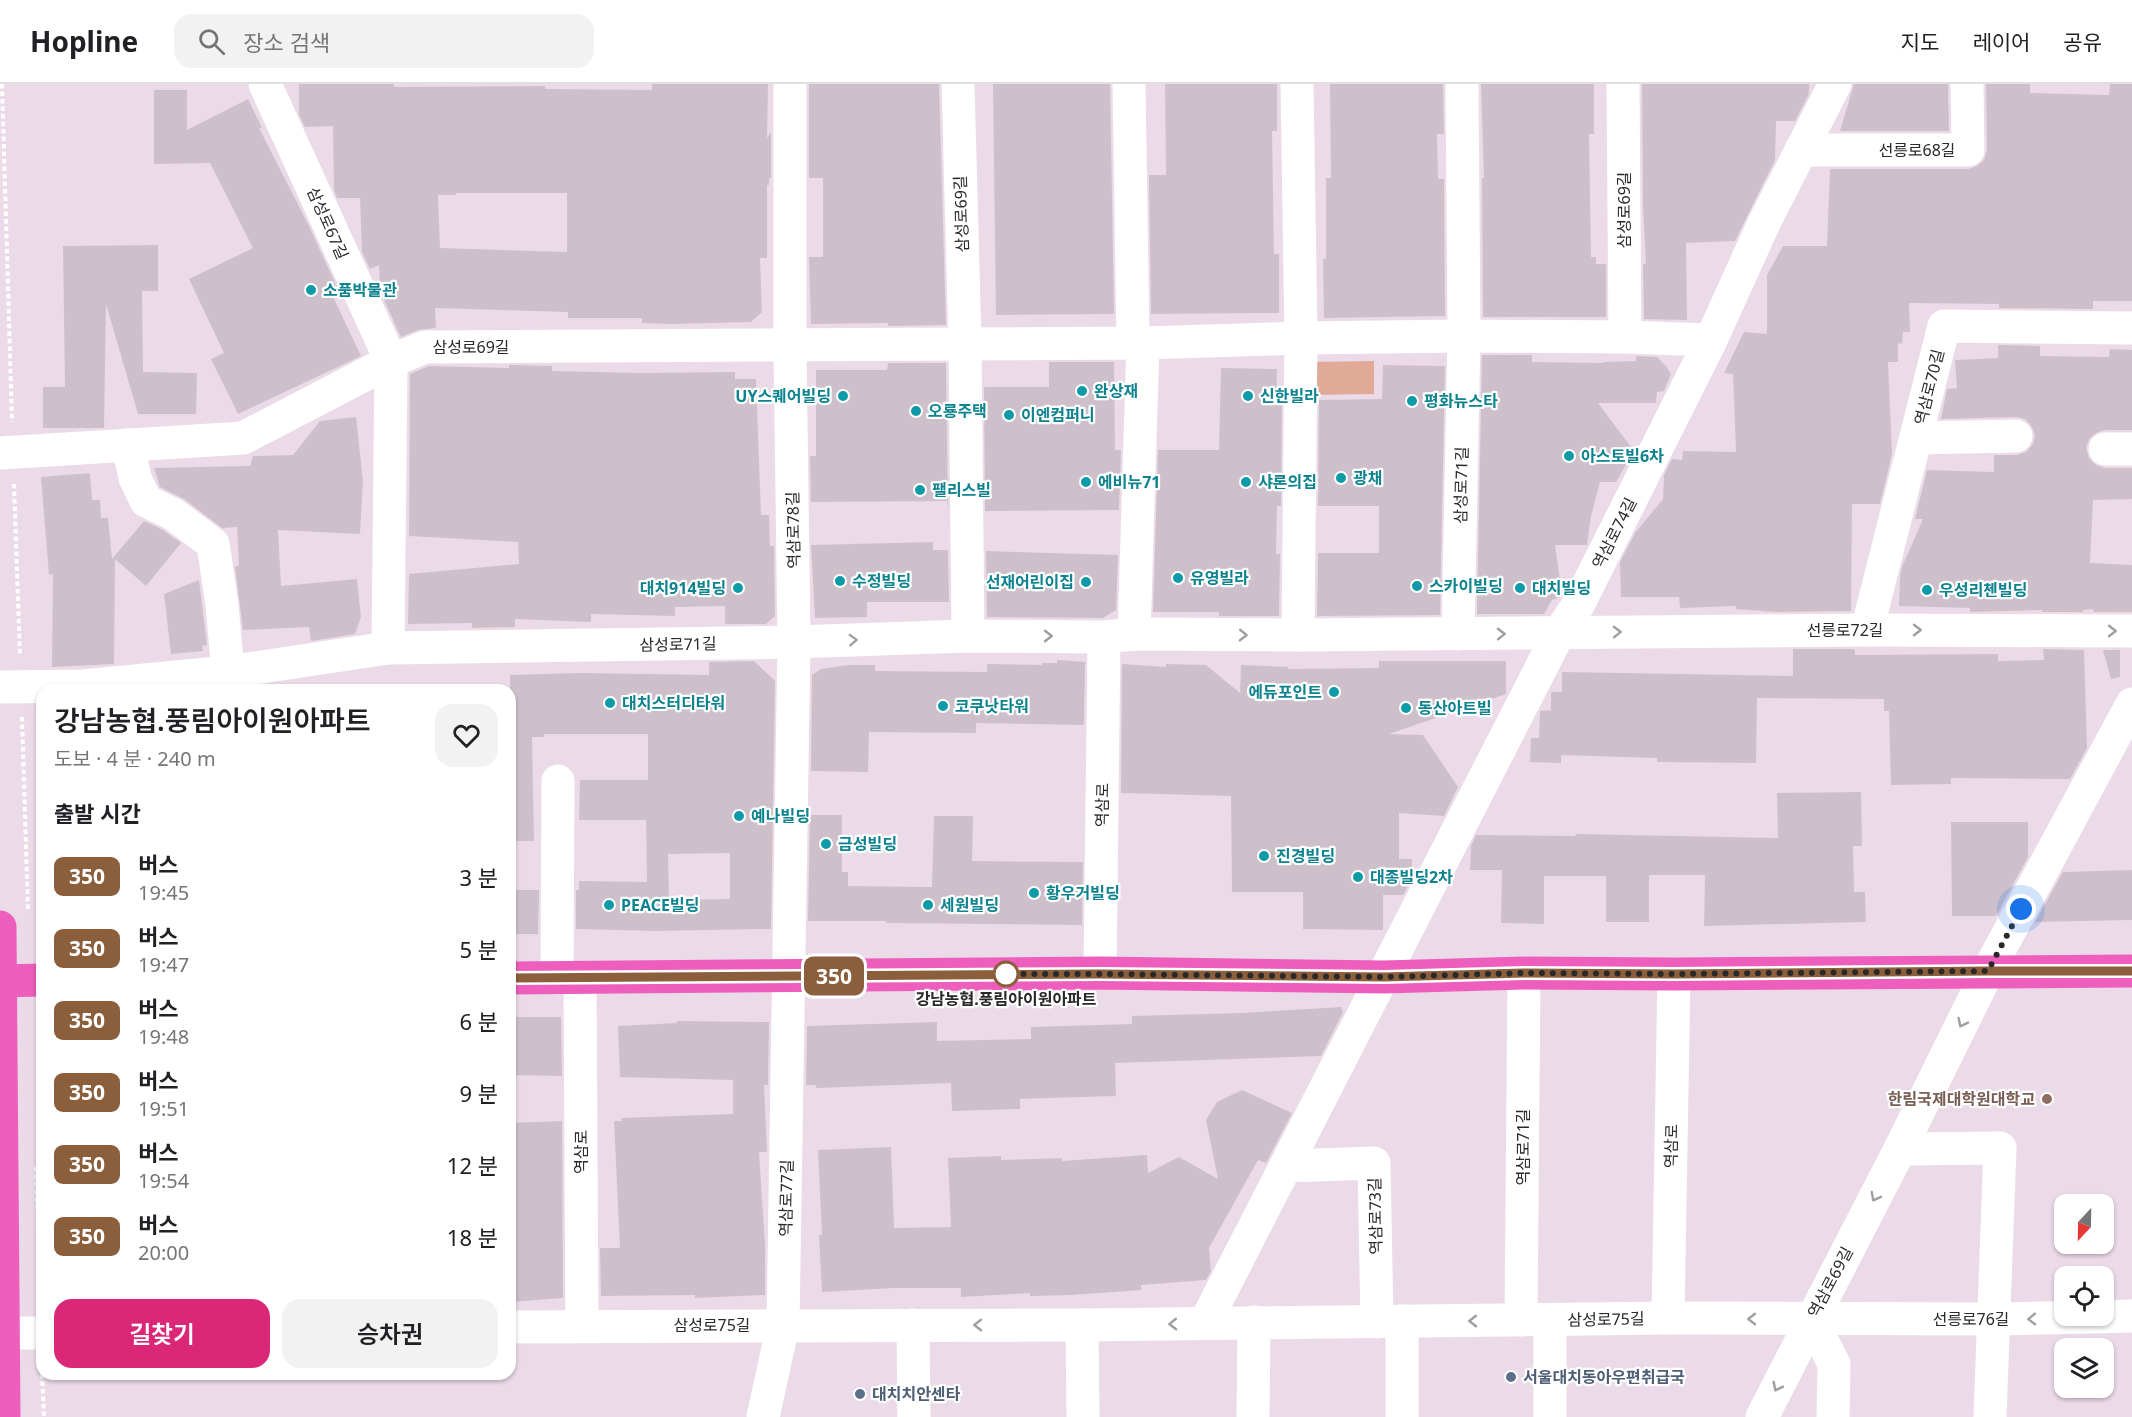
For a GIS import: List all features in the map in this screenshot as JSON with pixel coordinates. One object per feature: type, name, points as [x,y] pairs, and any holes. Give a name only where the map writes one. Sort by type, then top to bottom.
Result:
[{"type":"main road","points":[[4,1417],[1,981],[14,924]]},
{"type":"main road","points":[[516,978],[1100,974],[1384,977],[1524,973],[2132,971]]},
{"type":"main road","points":[[1,981],[36,980]]},
{"type":"street","name":"삼성로67길","points":[[265,84],[391,361]]},
{"type":"street","name":"역삼로78길","points":[[790,84],[790,346],[794,642],[790,976]]},
{"type":"street","name":"삼성로69길","points":[[958,84],[964,344]]},
{"type":"street","points":[[1119,635],[1138,343],[1129,84]]},
{"type":"street","points":[[1297,84],[1301,338],[1298,635]]},
{"type":"street","points":[[1462,84],[1464,336]]},
{"type":"street","name":"삼성로69길","points":[[1623,84],[1625,337]]},
{"type":"street","name":"역삼로74길","points":[[1384,977],[1559,633],[1578,605],[1711,340],[1800,150],[1835,84]]},
{"type":"street","name":"선릉로68길","points":[[1800,150],[1968,150],[1967,84]]},
{"type":"street","name":"역삼로70길","points":[[1867,630],[1944,326],[2132,328]]},
{"type":"street","name":"삼성로69길","points":[[7,452],[243,438],[391,361],[424,347],[1138,343],[1464,336],[1711,340]]},
{"type":"street","name":"삼성로71길","points":[[1458,634],[1464,336]]},
{"type":"street","points":[[964,344],[968,636]]},
{"type":"street","points":[[388,648],[391,361]]},
{"type":"street","points":[[1916,438],[2016,436]]},
{"type":"street","points":[[128,445],[135,478],[146,501],[173,514],[213,544],[222,605],[228,672]]},
{"type":"street","name":"선릉로72길","points":[[1559,633],[1867,630],[2132,631]]},
{"type":"street","name":"삼성로71길","points":[[104,684],[228,672],[388,648],[794,642],[968,636],[1559,633]]},
{"type":"street","name":"역삼로","points":[[1100,974],[1119,635]]},
{"type":"street","name":"삼성로71길","points":[[10,687],[36,687]]},
{"type":"street","points":[[1988,971],[2132,704]]},
{"type":"street","name":"역삼로","points":[[558,781],[569,978],[582,1326]]},
{"type":"street","name":"역삼로69길","points":[[1762,1417],[1900,1149],[1988,971]]},
{"type":"street","name":"역삼로71길","points":[[1524,973],[1536,1320],[1550,1417]]},
{"type":"street","name":"역삼로","points":[[1668,1318],[1674,974]]},
{"type":"street","name":"역삼로77길","points":[[763,1417],[783,1325],[790,976]]},
{"type":"street","points":[[1205,1323],[1384,977]]},
{"type":"street","points":[[1900,1149],[2000,1148],[1990,1417]]},
{"type":"street","name":"역삼로73길","points":[[1286,1166],[1374,1163],[1389,1321]]},
{"type":"street","name":"선릉로76길","points":[[1811,1319],[2132,1316]]},
{"type":"street","name":"삼성로75길","points":[[516,1327],[1082,1325],[1668,1318],[1811,1319]]},
{"type":"street","points":[[1811,1319],[1834,1364],[1833,1417]]},
{"type":"street","points":[[1389,1321],[1402,1417]]},
{"type":"street","points":[[1253,1417],[1254,1322]]},
{"type":"street","points":[[913,1325],[914,1417]]},
{"type":"street","points":[[1082,1325],[1083,1417]]},
{"type":"street","points":[[2,1333],[36,1333]]},
{"type":"path","points":[[2,84],[14,924]]},
{"type":"path","points":[[42,1380],[44,1417]]},
{"type":"shaded area","points":[[1374,361],[1374,394],[1309,395],[1309,362]]},
{"type":"building","points":[[299,84],[394,84],[394,87],[545,86],[545,89],[652,90],[652,84],[768,84],[767,138],[771,132],[771,178],[767,185],[767,258],[760,258],[762,312],[751,322],[672,324],[642,323],[642,318],[568,318],[568,312],[435,308],[436,328],[418,330],[401,337],[380,291],[379,265],[370,269],[362,252],[360,198],[337,198],[334,190],[333,126],[305,127],[299,115]],"holes":[[[567,193],[567,252],[440,248],[438,195]]]},
{"type":"building","points":[[809,84],[939,84],[946,325],[811,324],[809,257],[823,257],[823,178],[809,178]]},
{"type":"building","points":[[993,84],[1110,84],[1114,314],[996,315]]},
{"type":"building","points":[[1165,84],[1277,84],[1277,131],[1272,131],[1274,254],[1279,254],[1279,313],[1151,314],[1149,175],[1166,175]]},
{"type":"building","points":[[1330,84],[1443,84],[1444,134],[1437,134],[1438,179],[1444,179],[1445,316],[1324,318],[1323,259],[1326,259],[1326,178],[1331,178]]},
{"type":"building","points":[[1481,84],[1594,84],[1594,134],[1589,134],[1591,257],[1596,257],[1596,264],[1606,264],[1606,317],[1483,317],[1482,178],[1484,178]]},
{"type":"building","points":[[1642,84],[1809,84],[1809,94],[1795,121],[1776,121],[1775,160],[1735,241],[1686,243],[1687,320],[1644,319],[1643,264],[1646,264]]},
{"type":"building","points":[[1854,84],[1948,84],[1949,131],[1840,131]]},
{"type":"building","points":[[1986,84],[2030,84],[2030,93],[2109,95],[2110,84],[2132,84],[2132,301],[2093,301],[2093,309],[1999,308],[1999,304],[1909,303],[1910,332],[1903,332],[1902,344],[1898,343],[1898,362],[1888,362],[1892,454],[1880,504],[1852,504],[1851,611],[1775,612],[1736,609],[1736,606],[1680,608],[1679,597],[1621,597],[1620,562],[1635,533],[1663,499],[1664,475],[1672,459],[1682,460],[1683,451],[1736,452],[1733,374],[1724,373],[1744,332],[1767,334],[1767,275],[1783,246],[1827,246],[1830,169],[1968,169],[1977,166],[1984,160],[1987,150]]},
{"type":"building","points":[[154,90],[187,90],[187,130],[248,99],[262,128],[259,128],[336,285],[329,288],[361,356],[238,414],[211,359],[224,353],[189,279],[253,248],[210,163],[154,164]]},
{"type":"building","points":[[158,245],[158,291],[142,291],[143,372],[197,373],[196,414],[138,414],[106,304],[104,428],[43,428],[43,387],[65,387],[63,246]]},
{"type":"building","points":[[1998,345],[2040,346],[2040,356],[2109,357],[2110,349],[2132,350],[2132,430],[2105,430],[2096,433],[2089,439],[2086,448],[2089,458],[2096,465],[2105,468],[2132,468],[2132,499],[2093,500],[2090,563],[2132,565],[2132,612],[2094,612],[2093,609],[2083,610],[2083,612],[2042,612],[2042,610],[1970,612],[1970,608],[1899,606],[1902,567],[1923,519],[1915,519],[1927,470],[1994,472],[1994,455],[2017,455],[2026,452],[2033,444],[2035,435],[2025,419],[2016,417],[1941,419],[1947,389],[1957,388],[1955,360],[1998,358]]},
{"type":"building","points":[[1482,355],[1532,355],[1532,362],[1603,363],[1636,361],[1636,356],[1657,357],[1671,374],[1664,391],[1657,392],[1656,403],[1598,403],[1634,451],[1616,482],[1600,482],[1591,516],[1587,545],[1555,545],[1562,594],[1561,597],[1552,600],[1544,614],[1477,614]]},
{"type":"building","points":[[1049,362],[1114,362],[1115,450],[1121,450],[1119,510],[985,511],[984,387],[1049,387]]},
{"type":"building","points":[[888,363],[946,363],[948,511],[947,501],[811,502],[810,456],[816,456],[816,370],[887,370]]},
{"type":"building","points":[[509,365],[552,366],[552,371],[735,372],[735,379],[756,379],[761,515],[769,515],[770,546],[774,546],[775,616],[766,624],[725,624],[725,606],[675,607],[675,616],[591,614],[591,622],[515,619],[515,627],[472,628],[472,623],[408,624],[409,574],[519,564],[518,542],[409,536],[410,374],[429,366],[509,368]]},
{"type":"building","points":[[1383,365],[1445,366],[1440,615],[1317,616],[1318,553],[1379,553],[1379,506],[1318,506],[1319,400],[1382,399]]},
{"type":"building","points":[[1221,368],[1277,369],[1276,401],[1282,401],[1281,506],[1277,506],[1276,554],[1280,554],[1279,616],[1219,616],[1219,612],[1153,612],[1158,450],[1219,450]]},
{"type":"building","points":[[356,417],[363,481],[360,534],[278,530],[281,586],[357,579],[361,617],[355,634],[311,641],[309,627],[243,630],[235,567],[239,565],[237,527],[222,528],[184,499],[160,487],[154,468],[250,466],[253,456],[293,455],[320,421]]},
{"type":"building","points":[[90,473],[92,500],[100,500],[101,518],[108,518],[112,559],[144,521],[163,530],[181,543],[146,586],[115,559],[114,664],[52,667],[53,574],[49,575],[41,477]]},
{"type":"building","points":[[933,542],[933,550],[948,550],[949,602],[867,602],[867,617],[815,618],[811,545]]},
{"type":"building","points":[[986,551],[1118,555],[1116,610],[1103,618],[987,617]]},
{"type":"building","points":[[199,580],[207,645],[202,646],[203,651],[171,654],[164,594]]},
{"type":"building","points":[[1793,649],[1852,649],[1855,650],[1855,655],[1998,654],[1998,661],[2044,660],[2043,649],[2084,650],[2087,748],[2070,779],[1951,778],[1951,784],[1891,785],[1889,711],[1884,711],[1884,699],[1757,698],[1756,763],[1657,762],[1657,758],[1561,755],[1561,763],[1530,762],[1531,738],[1539,738],[1540,711],[1551,710],[1551,692],[1562,692],[1562,672],[1793,676]]},
{"type":"building","points":[[2103,650],[2120,650],[2120,677],[2111,679]]},
{"type":"building","points":[[1057,660],[1085,662],[1084,725],[976,723],[976,733],[869,732],[868,772],[811,771],[812,675],[821,669],[848,665],[875,665],[875,671],[987,672],[987,664],[1042,665],[1042,663],[1057,663]]},
{"type":"building","points":[[754,661],[775,681],[771,929],[656,931],[576,929],[576,890],[579,890],[579,881],[647,882],[646,820],[579,820],[580,780],[648,780],[648,734],[544,734],[544,737],[532,737],[534,841],[516,841],[516,684],[510,684],[510,675],[581,673],[709,675],[709,662]],"holes":[[[730,853],[730,899],[669,900],[668,854]]]},
{"type":"building","points":[[1379,661],[1506,661],[1506,694],[1389,734],[1423,735],[1458,787],[1444,816],[1399,813],[1399,859],[1412,859],[1412,879],[1403,895],[1383,895],[1383,930],[1303,929],[1303,892],[1232,892],[1231,796],[1121,793],[1122,664],[1166,667],[1166,664],[1206,665],[1240,693],[1241,665],[1289,667],[1288,669],[1379,668]]},
{"type":"building","points":[[1861,792],[1862,846],[1853,846],[1854,892],[1865,892],[1866,922],[1704,926],[1705,875],[1649,875],[1649,922],[1606,922],[1606,876],[1544,876],[1544,924],[1501,923],[1502,870],[1470,870],[1471,846],[1476,835],[1575,836],[1576,834],[1778,838],[1777,793]]},
{"type":"building","points":[[810,815],[842,815],[842,872],[848,872],[848,886],[932,887],[934,816],[973,816],[972,861],[1083,862],[1082,925],[808,921]]},
{"type":"building","points":[[1951,822],[2028,822],[2028,857],[1996,916],[1952,916]]},
{"type":"building","points":[[2132,870],[2132,920],[2035,922],[2063,872]]},
{"type":"building","points":[[516,890],[539,890],[538,934],[516,934]]},
{"type":"building","points":[[1341,1007],[1343,1012],[1321,1056],[1115,1063],[1116,1096],[1020,1099],[1020,1109],[952,1111],[951,1083],[816,1088],[816,1085],[806,1085],[807,1026],[937,1022],[937,1041],[1031,1039],[1031,1027],[1132,1024],[1132,1016]]},
{"type":"building","points":[[516,1017],[561,1017],[562,1076],[516,1075]]},
{"type":"building","points":[[677,1021],[769,1022],[768,1085],[764,1085],[767,1152],[759,1152],[765,1245],[765,1295],[695,1298],[695,1295],[601,1296],[600,1248],[620,1248],[614,1121],[622,1121],[621,1118],[733,1114],[733,1080],[620,1077],[618,1026],[677,1023]]},
{"type":"building","points":[[1242,1090],[1292,1113],[1266,1163],[1258,1160],[1209,1248],[1211,1271],[1206,1280],[1141,1285],[1141,1290],[1071,1295],[1030,1296],[1030,1293],[961,1297],[961,1288],[894,1288],[822,1292],[818,1150],[891,1147],[894,1228],[951,1227],[948,1158],[1001,1156],[1001,1160],[1062,1158],[1062,1161],[1147,1155],[1148,1173],[1179,1157],[1218,1179],[1206,1120],[1217,1102]]},
{"type":"building","points":[[562,1121],[563,1298],[516,1302],[516,1123]]},
{"type":"bus line","name":"350","points":[[516,978],[1100,974],[1384,977],[1524,973],[2132,971]]},
{"type":"place","name":"소품박물관","points":[[311,290]]},
{"type":"place","name":"완상재","points":[[1082,391]]},
{"type":"place","name":"UY스퀘어빌딩","points":[[843,396]]},
{"type":"place","name":"신한빌라","points":[[1248,396]]},
{"type":"place","name":"평화뉴스타","points":[[1412,401]]},
{"type":"place","name":"오룡주택","points":[[916,411]]},
{"type":"place","name":"이엔컴퍼니","points":[[1009,415]]},
{"type":"place","name":"아스토빌6차","points":[[1569,456]]},
{"type":"place","name":"광채","points":[[1341,478]]},
{"type":"place","name":"에비뉴71","points":[[1086,482]]},
{"type":"place","name":"샤론의집","points":[[1246,482]]},
{"type":"place","name":"팰리스빌","points":[[920,490]]},
{"type":"place","name":"유영빌라","points":[[1178,578]]},
{"type":"place","name":"수정빌딩","points":[[840,581]]},
{"type":"place","name":"선재어린이집","points":[[1086,582]]},
{"type":"place","name":"스카이빌딩","points":[[1417,586]]},
{"type":"place","name":"대치914빌딩","points":[[738,588]]},
{"type":"place","name":"대치빌딩","points":[[1520,588]]},
{"type":"place","name":"우성리첸빌딩","points":[[1927,590]]},
{"type":"place","name":"에듀포인트","points":[[1334,692]]},
{"type":"place","name":"대치스터디타워","points":[[610,703]]},
{"type":"place","name":"코쿠낫타워","points":[[943,706]]},
{"type":"place","name":"동산아트빌","points":[[1406,708]]},
{"type":"place","name":"예나빌딩","points":[[739,816]]},
{"type":"place","name":"금성빌딩","points":[[826,844]]},
{"type":"place","name":"진경빌딩","points":[[1264,856]]},
{"type":"place","name":"대종빌딩2차","points":[[1358,877]]},
{"type":"place","name":"황우거빌딩","points":[[1034,893]]},
{"type":"place","name":"PEACE빌딩","points":[[609,905]]},
{"type":"place","name":"세원빌딩","points":[[928,905]]},
{"type":"place","name":"강남농협.풍림아이원아파트","points":[[1006,974]]},
{"type":"place","name":"한림국제대학원대학교","points":[[2047,1099]]},
{"type":"place","name":"서울대치동아우편취급국","points":[[1511,1377]]},
{"type":"place","name":"대치치안센타","points":[[860,1394]]},
{"type":"route","points":[[1006,974],[1004,974],[1384,977],[1524,973],[1988,971],[2021,909]]}]
